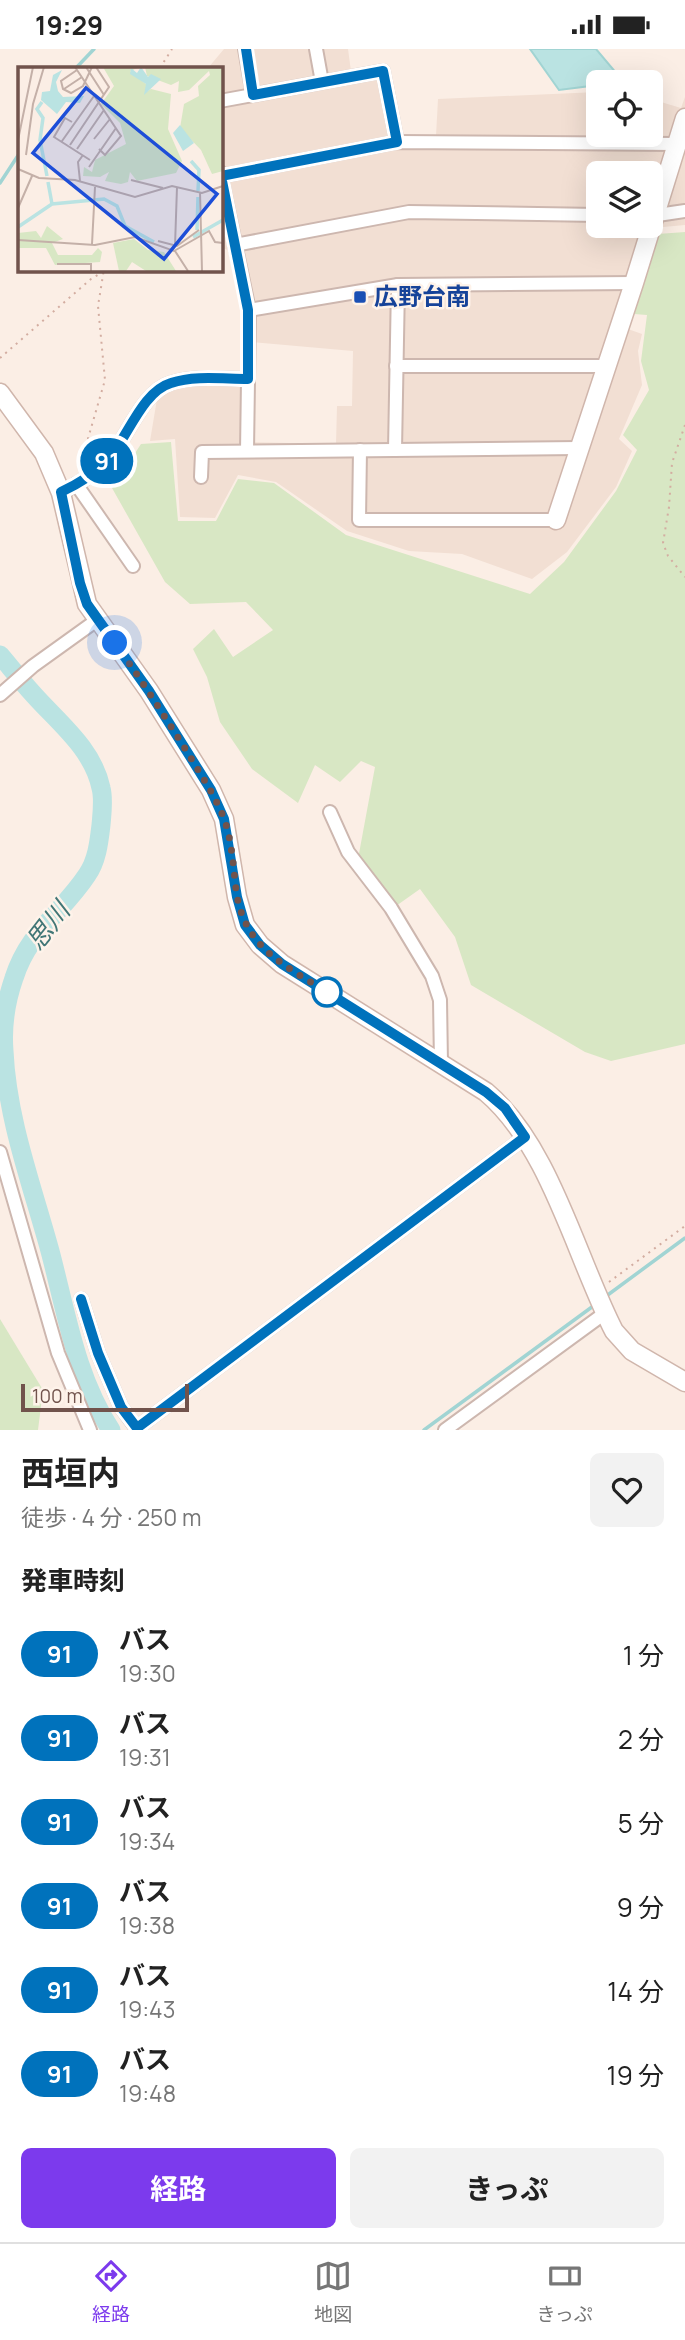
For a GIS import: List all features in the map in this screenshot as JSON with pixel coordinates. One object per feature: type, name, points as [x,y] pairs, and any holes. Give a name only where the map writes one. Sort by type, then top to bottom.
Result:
[{"type":"street","points":[[246,49],[253,95]]},
{"type":"street","points":[[316,49],[322,82]]},
{"type":"street","points":[[222,101],[383,71],[397,142]]},
{"type":"street","points":[[663,186],[685,118]]},
{"type":"street","points":[[222,174],[397,142],[677,144]]},
{"type":"street","points":[[222,179],[248,310],[247,451]]},
{"type":"street","points":[[663,214],[685,211]]},
{"type":"street","points":[[235,245],[409,212],[586,215]]},
{"type":"street","points":[[360,450],[359,520],[556,520],[647,238]]},
{"type":"street","points":[[248,310],[398,285],[634,283]]},
{"type":"street","points":[[395,450],[398,285]]},
{"type":"street","points":[[396,366],[607,366]]},
{"type":"street","points":[[69,488],[86,479],[107,461],[151,395],[169,383],[190,379],[248,379]]},
{"type":"street","points":[[0,393],[69,488],[133,566]]},
{"type":"street","points":[[201,477],[202,452],[579,448]]},
{"type":"street","points":[[69,488],[80,583],[87,604],[149,691],[211,790],[224,819],[237,897],[245,925],[260,945],[282,964],[486,1092],[505,1108],[540,1163],[614,1331],[632,1351],[685,1382]]},
{"type":"street","points":[[4,692],[33,666],[97,619]]},
{"type":"street","points":[[330,812],[348,852],[391,908],[432,976],[440,1000],[441,1063]]},
{"type":"street","points":[[81,1299],[98,1353],[121,1407],[138,1429],[525,1137]]},
{"type":"street","points":[[0,1152],[58,1353],[90,1430]]},
{"type":"street","points":[[446,1430],[605,1313]]},
{"type":"path","points":[[161,67],[172,49]]},
{"type":"path","points":[[0,358],[90,279],[104,271]]},
{"type":"path","points":[[69,488],[105,380],[97,306],[104,271]]},
{"type":"path","points":[[685,425],[672,463],[663,543],[668,556],[685,577]]},
{"type":"path","points":[[597,1290],[685,1226]]},
{"type":"shaded area","points":[[224,49],[348,49],[352,79],[376,76],[381,81],[391,137],[436,136],[438,99],[586,93],[586,147],[663,147],[663,103],[681,108],[685,97],[685,225],[663,227],[663,161],[586,161],[586,238],[659,238],[628,329],[642,334],[638,351],[642,385],[619,439],[632,451],[616,487],[567,552],[532,579],[462,554],[409,551],[347,531],[276,482],[238,475],[215,518],[180,517],[175,439],[150,441],[157,399],[180,385],[241,385],[243,442],[336,444],[337,406],[352,406],[353,351],[241,341],[244,312],[229,251],[222,248],[222,67],[209,67]]},
{"type":"green space","points":[[685,232],[685,1044],[611,1061],[585,1052],[471,985],[455,937],[420,889],[396,906],[358,859],[375,767],[361,761],[340,782],[315,765],[298,803],[252,769],[220,722],[207,677],[193,649],[214,629],[233,657],[273,630],[246,602],[190,604],[165,582],[112,488],[141,444],[171,442],[178,521],[216,521],[238,479],[274,483],[346,535],[530,594],[564,562],[616,491],[637,450],[623,435],[649,390],[641,361],[647,315],[634,314],[657,238],[663,238],[663,234]]},
{"type":"green space","points":[[0,1319],[43,1390],[38,1430],[0,1430]]},
{"type":"water","points":[[530,49],[596,49],[614,70],[586,70],[586,87],[559,90]]},
{"type":"waterway","points":[[77,67],[94,49]]},
{"type":"waterway","points":[[0,183],[18,156]]},
{"type":"waterway","name":"思川","points":[[0,655],[83,749],[97,774],[102,792],[100,831],[93,864],[77,888],[28,947],[20,962],[7,1005],[4,1042],[6,1076],[15,1127],[73,1343],[89,1389],[111,1430]]},
{"type":"waterway","points":[[605,1297],[685,1238]]},
{"type":"waterway","points":[[424,1430],[596,1304]]},
{"type":"bus line","name":"91","points":[[222,176],[397,142],[383,71],[253,95],[246,49]]},
{"type":"bus line","name":"91","points":[[81,1299],[98,1353],[121,1407],[137,1428],[525,1137],[505,1108],[486,1092],[282,964],[260,945],[245,925],[237,897],[224,819],[211,790],[149,691],[87,604],[80,583],[61,492],[86,479],[107,461],[151,395],[169,383],[190,379],[248,379],[248,310],[222,181]]},
{"type":"place","name":"広野台南","points":[[360,297]]},
{"type":"route","points":[[115,643],[149,691],[211,790],[224,819],[237,897],[245,925],[260,945],[282,964],[327,992]]}]
